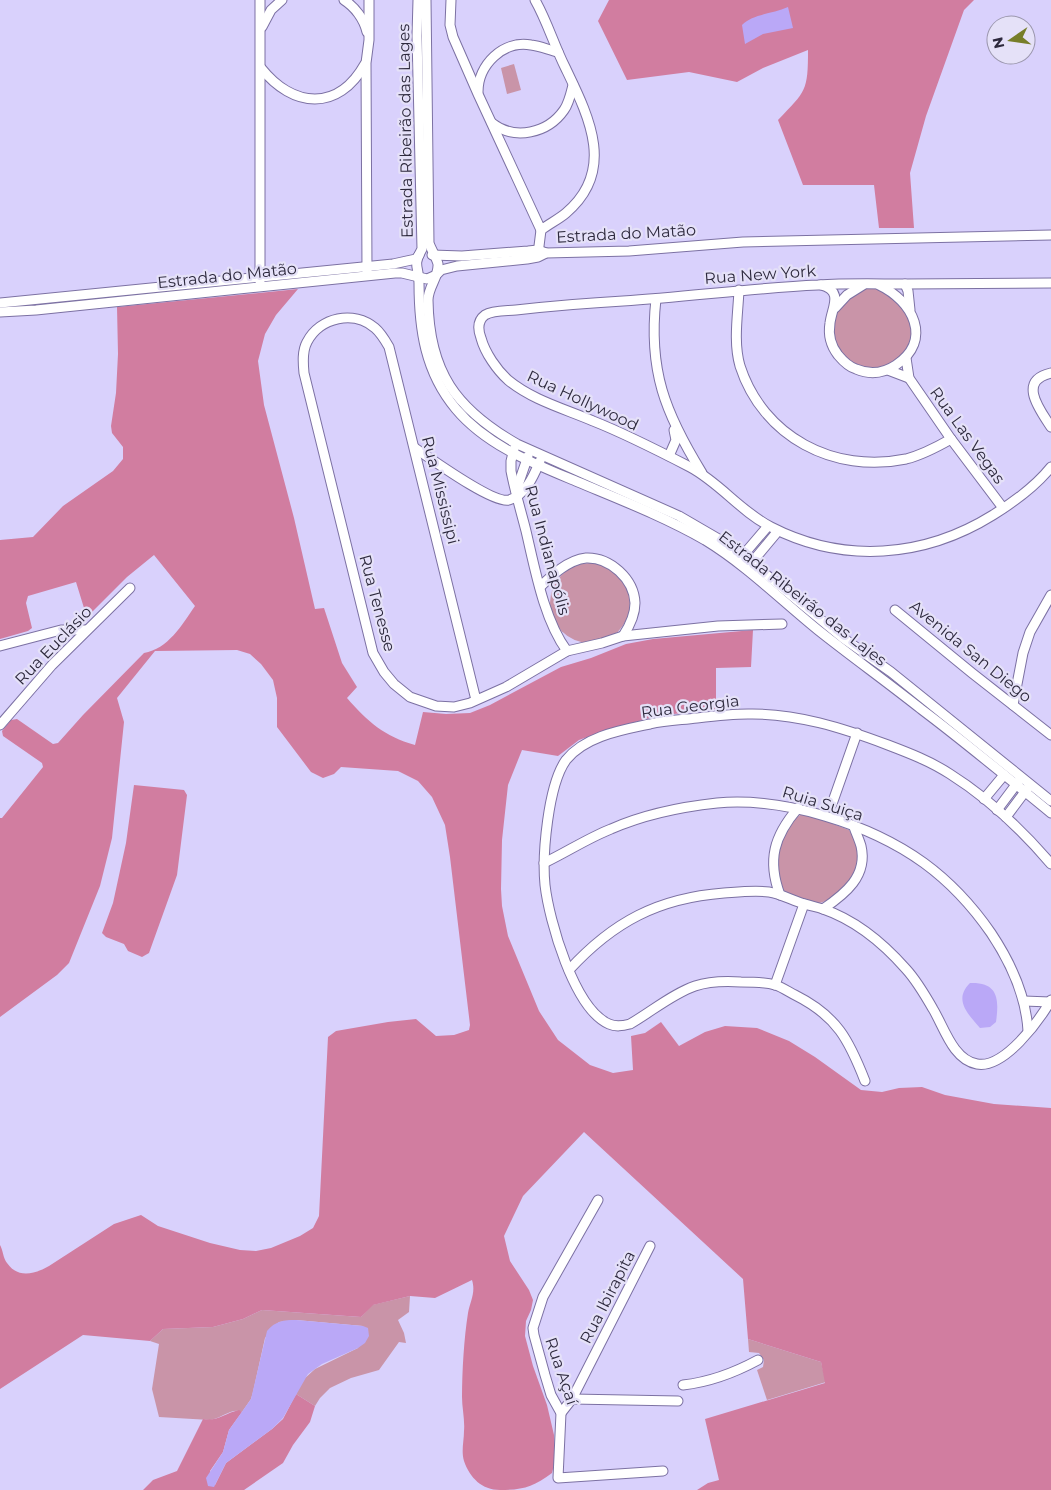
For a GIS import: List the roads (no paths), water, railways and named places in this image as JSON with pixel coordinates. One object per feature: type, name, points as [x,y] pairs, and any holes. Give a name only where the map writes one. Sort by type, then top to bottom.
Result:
[{"type":"street","points":[[260,0],[260,281]]},
{"type":"street","points":[[260,36],[271,10],[282,0]]},
{"type":"street","points":[[344,0],[358,13],[365,24],[369,40]]},
{"type":"street","points":[[367,276],[366,63],[369,40],[369,0]]},
{"type":"street","name":"Estrada Ribeirão das Lages","points":[[416,259],[422,249],[417,36],[418,0]]},
{"type":"street","points":[[426,0],[428,225],[429,243],[438,263],[436,275]]},
{"type":"street","points":[[419,276],[415,266],[416,259],[424,254],[462,256],[541,253],[541,230],[478,94],[450,25],[451,0]]},
{"type":"street","points":[[535,0],[592,129],[595,150],[594,172],[586,190],[566,213],[541,230]]},
{"type":"street","points":[[478,94],[478,82],[482,71],[488,61],[498,53],[513,46],[530,44],[558,52]]},
{"type":"street","points":[[260,68],[278,87],[291,94],[306,99],[321,99],[336,94],[350,86],[366,63]]},
{"type":"street","points":[[490,121],[508,131],[527,133],[539,130],[549,125],[564,110],[570,100],[573,85]]},
{"type":"street","name":"Estrada do Matão","points":[[0,303],[260,281],[367,276],[402,272],[427,279],[436,275],[441,270],[457,266],[510,262],[541,253],[629,251],[743,242],[1051,235]]},
{"type":"street","name":"Estrada do Matão","points":[[0,312],[46,309],[393,264],[416,259]]},
{"type":"street","name":"Estrada Ribeirão das Lajes","points":[[436,275],[429,289],[428,298],[431,336],[440,370],[449,386],[468,410],[496,432],[527,461],[617,498],[683,529],[739,559],[891,672],[1001,769],[1051,801]]},
{"type":"street","name":"Estrada Ribeirão das Lajes","points":[[419,276],[420,325],[427,357],[439,385],[456,409],[474,427],[515,449],[530,451],[679,516],[722,541],[739,559]]},
{"type":"street","points":[[819,284],[829,287],[834,294],[833,310],[829,324],[830,339],[834,350],[843,362],[855,369],[868,372],[888,370],[906,358],[914,344],[916,333],[914,317],[910,310],[900,299],[872,283],[847,295],[833,310]]},
{"type":"street","name":"Rua New York","points":[[479,326],[480,321],[485,315],[498,311],[656,299],[739,290],[819,284],[1051,283]]},
{"type":"street","points":[[905,284],[908,291],[910,310]]},
{"type":"street","points":[[739,290],[737,331],[740,364],[753,394],[763,410],[792,437],[814,450],[860,463],[908,458],[952,439]]},
{"type":"street","name":"Rua Hollywood","points":[[656,299],[653,328],[657,370],[663,394],[674,425],[703,474]]},
{"type":"street","name":"Rua Mississipi","points":[[340,318],[354,318],[365,322],[375,328],[389,347],[476,700]]},
{"type":"street","name":"Rua Tenesse","points":[[340,318],[330,321],[317,330],[307,342],[303,357],[304,373],[373,653],[384,672],[394,684],[410,697],[445,707],[461,706],[506,687],[567,651],[623,636],[718,626],[782,624]]},
{"type":"street","name":"Rua Hollywood","points":[[479,326],[485,350],[507,379],[547,402],[597,422],[703,474],[735,503],[768,526],[805,541],[857,551],[895,551],[931,544],[975,526],[1025,493],[1051,467]]},
{"type":"street","name":"Rua Las Vegas","points":[[906,358],[909,378],[1003,508]]},
{"type":"street","name":"Rua Las Vegas","points":[[888,370],[909,378]]},
{"type":"street","points":[[1051,373],[1037,381],[1032,390],[1034,399],[1051,427]]},
{"type":"street","points":[[669,456],[676,440],[674,425]]},
{"type":"street","points":[[415,448],[462,480],[506,500],[525,488],[542,456]]},
{"type":"street","name":"Rua Indianapólis","points":[[515,449],[511,471],[540,587],[554,628],[567,651]]},
{"type":"street","points":[[516,493],[530,451]]},
{"type":"street","points":[[739,559],[768,526]]},
{"type":"street","points":[[749,566],[778,531]]},
{"type":"street","points":[[540,587],[558,570],[585,558],[596,559],[610,564],[629,583],[634,596],[634,611],[623,636]]},
{"type":"street","name":"Rua Euclásio","points":[[0,725],[52,665],[130,588]]},
{"type":"street","points":[[1013,705],[1023,653],[1030,632],[1051,595]]},
{"type":"street","name":"Avenida San Diego","points":[[895,610],[1051,736]]},
{"type":"street","points":[[0,646],[61,630],[86,630]]},
{"type":"street","name":"Rua Georgia","points":[[864,1081],[843,1034],[829,1018],[800,997],[775,985],[727,981],[696,986],[677,994],[635,1021],[621,1027],[606,1023],[594,1013],[568,970],[550,912],[545,886],[544,863],[548,825],[558,774],[566,761],[585,744],[608,735],[659,722],[748,714],[782,716],[818,722],[857,733],[921,758],[949,773],[1006,817],[1051,864]]},
{"type":"street","points":[[815,814],[832,804],[857,733]]},
{"type":"street","points":[[984,799],[1001,769]]},
{"type":"street","points":[[997,810],[1018,781]]},
{"type":"street","points":[[1006,817],[1028,788]]},
{"type":"street","name":"Estrada Ribeirão das Lajes","points":[[1028,788],[1051,813]]},
{"type":"street","name":"Ruia Suiça","points":[[544,863],[610,829],[663,811],[718,803],[772,804],[798,808],[841,821],[874,835],[923,862],[942,877],[965,901],[1000,946],[1018,982],[1024,1001],[1028,1031]]},
{"type":"street","points":[[832,804],[841,821]]},
{"type":"street","points":[[780,895],[774,876],[774,852],[783,828],[798,808]]},
{"type":"street","points":[[823,909],[846,892],[858,874],[861,864],[861,847],[854,827]]},
{"type":"street","points":[[861,847],[874,835]]},
{"type":"street","points":[[568,970],[604,935],[622,923],[667,902],[706,894],[769,892],[823,909],[838,916],[864,931],[886,948],[907,969],[921,988],[950,1041],[962,1057],[976,1064],[990,1063],[1009,1052],[1042,1015],[1050,1001],[1024,1001]]},
{"type":"street","points":[[775,985],[804,904]]},
{"type":"street","name":"Rua Açaí","points":[[598,1200],[543,1297],[534,1328],[534,1336],[544,1375],[561,1413],[558,1478],[663,1472]]},
{"type":"street","name":"Rua Ibirapita","points":[[561,1413],[572,1399],[650,1246]]},
{"type":"street","points":[[683,1385],[702,1383],[718,1378],[740,1370],[758,1360]]},
{"type":"street","points":[[572,1399],[678,1401]]}]
